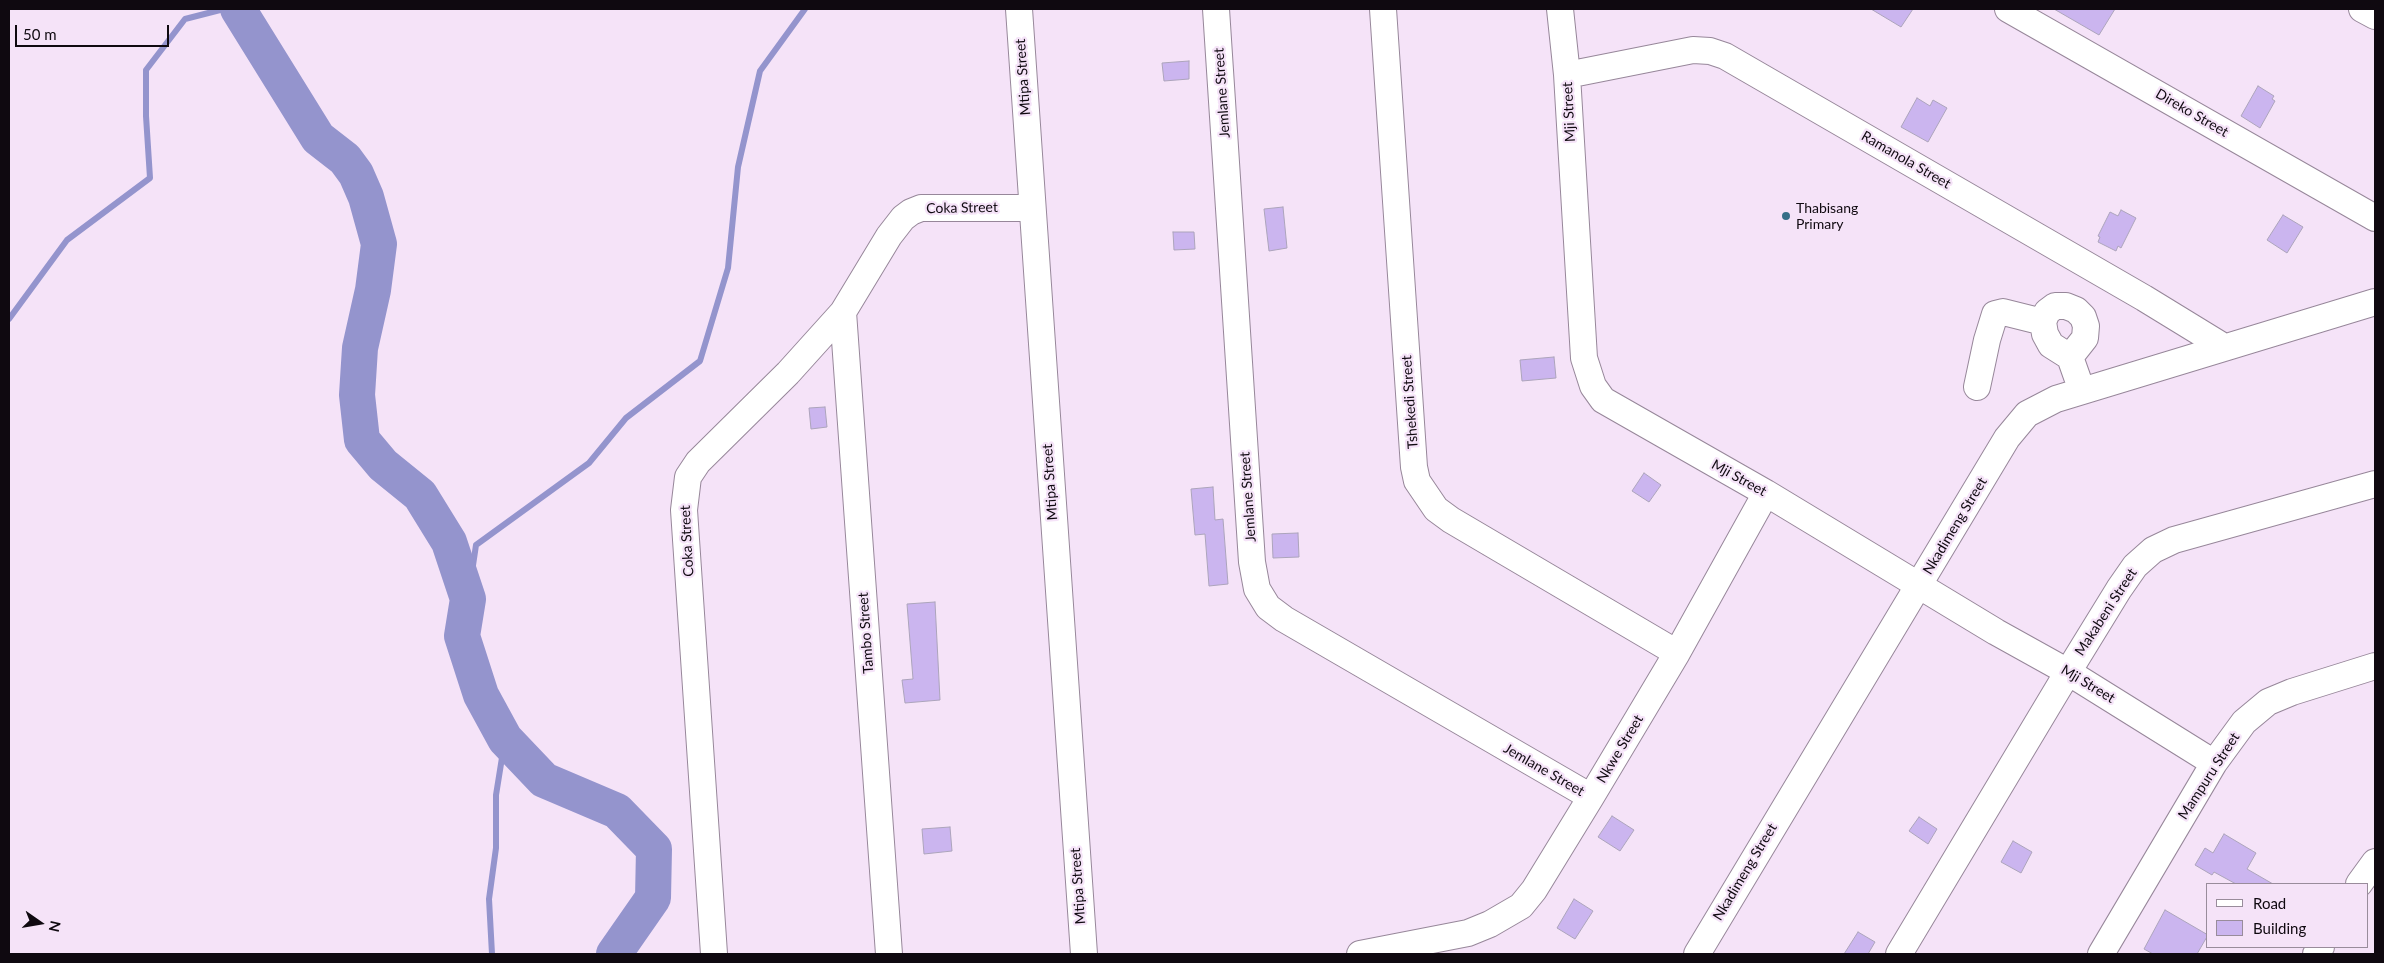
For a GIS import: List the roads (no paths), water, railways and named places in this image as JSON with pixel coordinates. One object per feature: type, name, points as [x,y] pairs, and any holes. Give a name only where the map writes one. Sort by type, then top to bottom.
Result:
[{"type":"street","name":"Mtipa Street","points":[[1019,9],[1031,208],[1084,954]]},
{"type":"street","name":"Jemlane Street","points":[[1216,9],[1252,552],[1257,589],[1268,607],[1284,619],[1591,797]]},
{"type":"street","name":"Tshekedi Street","points":[[1383,9],[1417,481],[1436,509],[1451,520],[1677,653]]},
{"type":"street","name":"Mji Street","points":[[1560,9],[1567,75],[1584,358],[1593,386],[1604,400],[1617,410],[1766,493],[1996,632],[2068,672],[2214,762]]},
{"type":"street","name":"Direko Street","points":[[2008,9],[2375,218]]},
{"type":"street","points":[[2362,9],[2375,16]]},
{"type":"street","name":"Ramanola Street","points":[[1567,75],[1693,50],[1710,51],[1725,56],[2144,298],[2224,348]]},
{"type":"street","name":"Coka Street","points":[[714,954],[684,510],[688,478],[698,462],[788,373],[843,312],[889,236],[903,218],[911,212],[934,207],[1031,208]]},
{"type":"street","name":"Nkadimeng Street","points":[[1697,954],[2007,438],[2027,414],[2042,405],[2082,391],[2375,302]]},
{"type":"street","points":[[2070,356],[2085,338],[2086,326],[2083,317],[2076,310],[2066,306],[2055,306],[2047,312],[2043,322],[2045,334],[2051,345],[2070,356],[2082,391]]},
{"type":"street","name":"Tambo Street","points":[[843,312],[889,954]]},
{"type":"street","points":[[1977,387],[1987,340],[1995,314],[2003,312],[2043,322]]},
{"type":"street","name":"Makabeni Street","points":[[1899,954],[2118,589],[2135,566],[2153,550],[2174,540],[2375,484]]},
{"type":"street","name":"Nkwe Street","points":[[1360,954],[1468,933],[1490,924],[1521,906],[1534,890],[1677,653],[1766,493]]},
{"type":"street","name":"Mampuru Street","points":[[2101,954],[2214,762],[2244,722],[2268,702],[2292,692],[2375,666]]},
{"type":"street","points":[[2360,883],[2375,862]]},
{"type":"waterway","points":[[9,319],[67,240],[150,178],[146,116],[146,70],[185,19],[224,9]]},
{"type":"waterway","points":[[238,9],[318,138],[345,159],[356,174],[366,197],[379,244],[373,290],[360,348],[357,395],[362,440],[383,465],[420,495],[449,542],[468,599],[462,636],[481,695],[505,739],[544,780],[617,811],[654,849],[653,898],[614,954]]},
{"type":"waterway","points":[[468,599],[476,545],[589,463],[626,418],[700,361],[728,268],[738,167],[760,71],[805,9]]},
{"type":"waterway","points":[[492,954],[489,899],[496,848],[496,795],[505,739]]},
{"type":"place","name":"Thabisang Primary","points":[[1786,216]]}]
